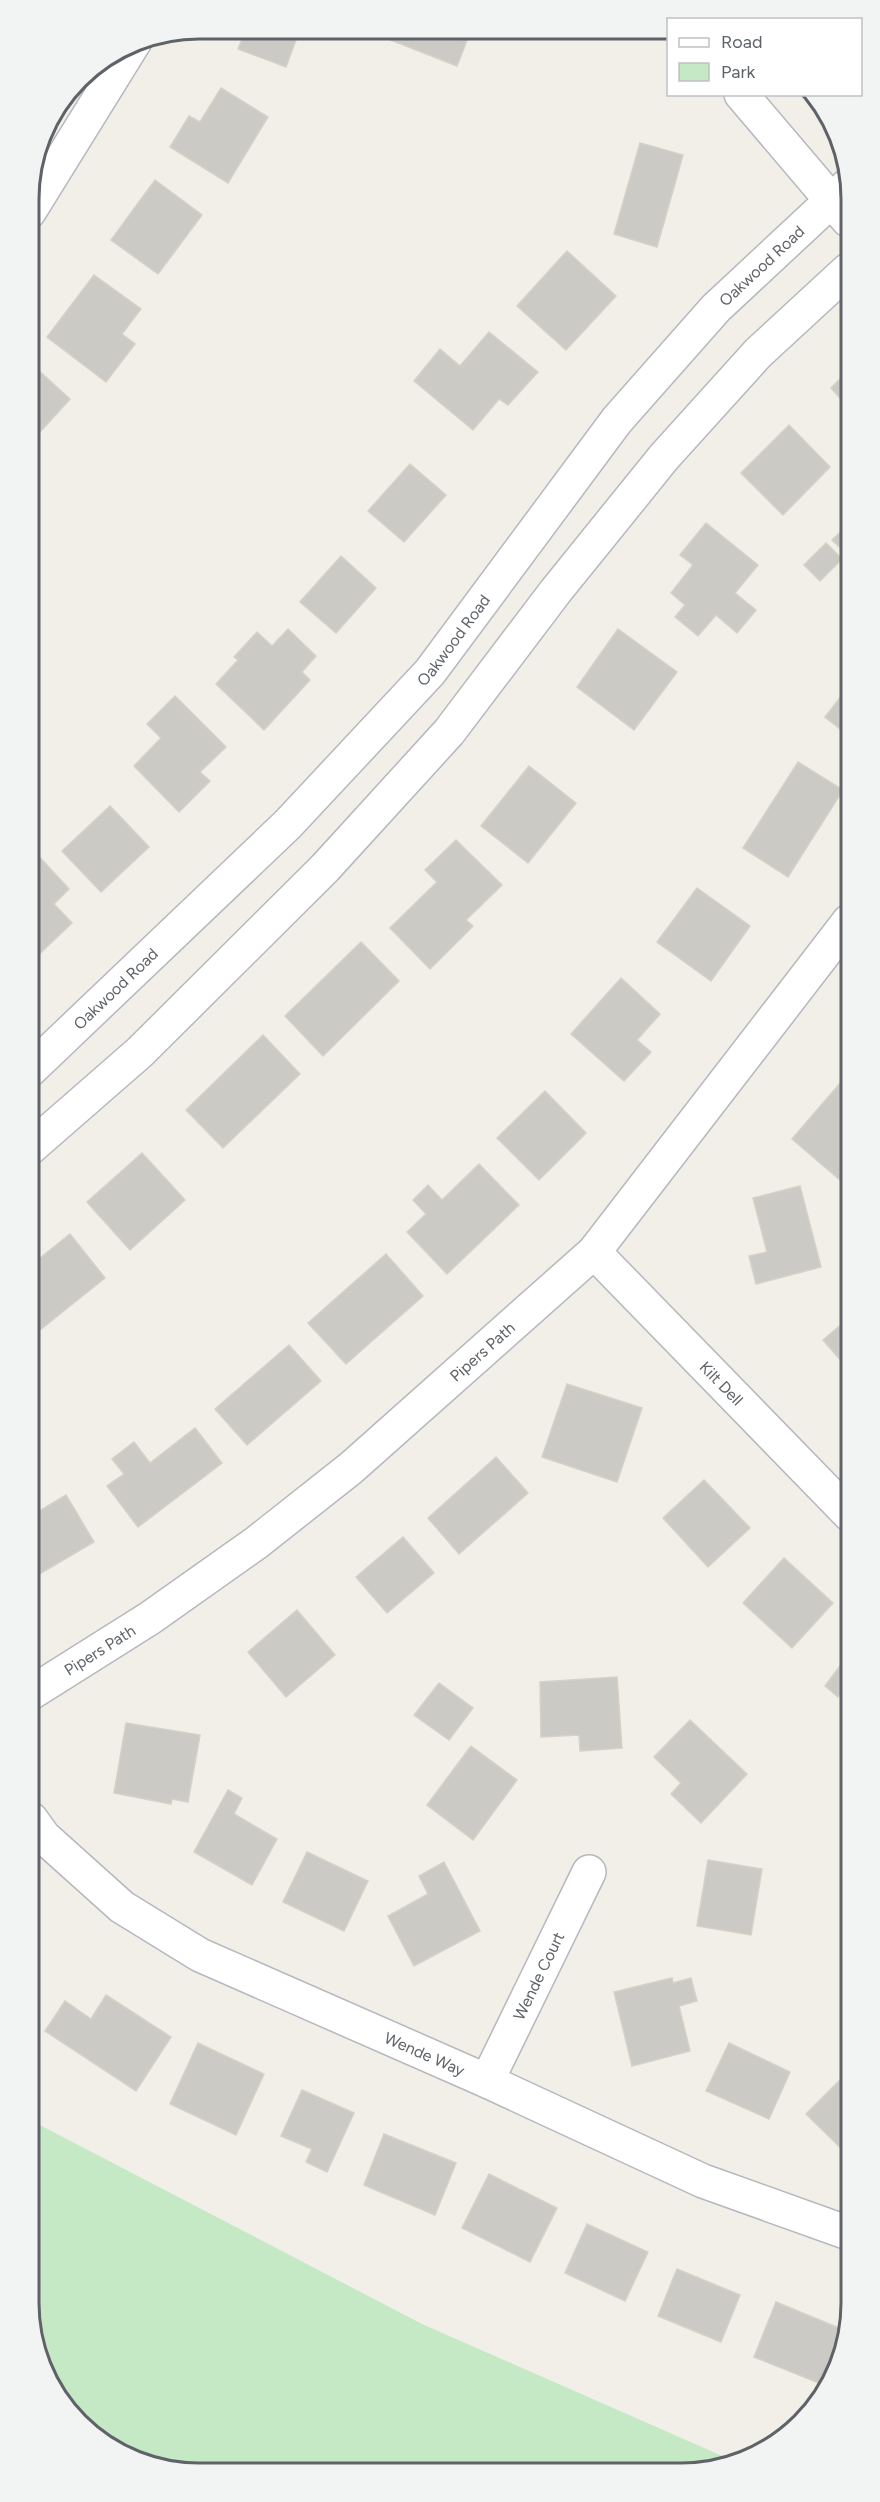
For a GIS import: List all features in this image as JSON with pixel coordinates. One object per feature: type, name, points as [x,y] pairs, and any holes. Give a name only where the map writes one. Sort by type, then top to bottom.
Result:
[{"type":"street","points":[[39,196],[125,57]]},
{"type":"street","points":[[743,96],[841,201]]},
{"type":"street","name":"Oakwood Road","points":[[39,1061],[288,824],[430,672],[617,420],[716,308],[841,203]]},
{"type":"street","points":[[39,1140],[140,1052],[325,868],[449,732],[555,592],[664,457],[758,353],[841,276]]},
{"type":"street","name":"Pipers Path","points":[[39,1688],[150,1618],[264,1536],[351,1468],[594,1252],[841,931]]},
{"type":"street","name":"Kilt Dell","points":[[594,1252],[841,1506]]},
{"type":"street","name":"Wende Way","points":[[39,1830],[122,1907],[200,1955],[488,2081],[703,2181],[841,2230]]},
{"type":"street","name":"Wende Court","points":[[488,2081],[589,1872]]},
{"type":"green space","points":[[39,2125],[422,2324],[725,2457],[702,2462],[681,2463],[199,2463],[158,2458],[119,2442],[86,2416],[72,2400],[60,2383],[42,2334],[39,2303]]},
{"type":"building","points":[[242,39],[296,39],[286,67],[238,49]]},
{"type":"building","points":[[388,39],[468,39],[457,66]]},
{"type":"building","points":[[221,88],[268,117],[228,183],[170,147],[189,116],[200,122]]},
{"type":"building","points":[[640,143],[683,155],[657,247],[614,234]]},
{"type":"building","points":[[155,180],[202,215],[158,274],[111,240]]},
{"type":"building","points":[[567,251],[616,296],[566,350],[517,306]]},
{"type":"building","points":[[94,275],[141,309],[122,334],[135,344],[106,382],[47,337]]},
{"type":"building","points":[[489,332],[538,372],[508,405],[499,399],[473,430],[414,381],[440,349],[460,366]]},
{"type":"building","points":[[39,371],[70,399],[39,433]]},
{"type":"building","points":[[841,378],[841,399],[831,388]]},
{"type":"building","points":[[789,425],[830,467],[783,515],[741,473]]},
{"type":"building","points":[[410,464],[446,495],[404,542],[368,511]]},
{"type":"building","points":[[706,523],[758,565],[735,593],[756,610],[737,633],[716,615],[698,636],[675,617],[685,605],[671,593],[693,565],[680,555]]},
{"type":"building","points":[[841,532],[841,548],[832,540]]},
{"type":"building","points":[[826,543],[841,558],[820,581],[804,565]]},
{"type":"building","points":[[341,556],[376,588],[336,633],[300,602]]},
{"type":"building","points":[[288,629],[316,656],[302,672],[310,680],[264,730],[216,684],[238,660],[234,657],[257,632],[272,646]]},
{"type":"building","points":[[618,629],[677,672],[634,730],[577,687]]},
{"type":"building","points":[[175,696],[226,747],[200,772],[210,781],[179,812],[134,766],[161,738],[147,724]]},
{"type":"building","points":[[841,696],[841,730],[825,717]]},
{"type":"building","points":[[798,762],[841,789],[841,793],[788,877],[743,848]]},
{"type":"building","points":[[529,766],[576,803],[528,863],[481,826]]},
{"type":"building","points":[[110,806],[149,847],[101,892],[62,851]]},
{"type":"building","points":[[456,840],[502,885],[466,920],[473,926],[430,969],[390,928],[437,882],[425,870]]},
{"type":"building","points":[[39,857],[69,889],[54,904],[72,923],[39,954]]},
{"type":"building","points":[[697,888],[750,926],[711,981],[657,942]]},
{"type":"building","points":[[361,942],[399,981],[323,1056],[285,1016]]},
{"type":"building","points":[[621,978],[660,1014],[637,1040],[651,1052],[624,1081],[571,1034]]},
{"type":"building","points":[[263,1035],[300,1074],[223,1148],[186,1110]]},
{"type":"building","points":[[841,1082],[841,1181],[792,1139]]},
{"type":"building","points":[[545,1091],[586,1133],[539,1180],[497,1138]]},
{"type":"building","points":[[142,1153],[185,1200],[130,1250],[87,1202]]},
{"type":"building","points":[[479,1164],[519,1205],[447,1274],[407,1232],[426,1214],[413,1200],[428,1185],[442,1200]]},
{"type":"building","points":[[800,1186],[821,1267],[756,1284],[749,1256],[767,1252],[753,1198]]},
{"type":"building","points":[[70,1234],[105,1278],[39,1331],[39,1259]]},
{"type":"building","points":[[386,1254],[423,1296],[346,1364],[308,1323]]},
{"type":"building","points":[[841,1325],[841,1361],[823,1340]]},
{"type":"building","points":[[289,1345],[321,1381],[247,1445],[215,1409]]},
{"type":"building","points":[[567,1384],[642,1408],[617,1482],[542,1457]]},
{"type":"building","points":[[195,1428],[222,1463],[138,1527],[107,1486],[124,1474],[112,1459],[134,1442],[150,1463]]},
{"type":"building","points":[[496,1457],[528,1493],[459,1554],[428,1518]]},
{"type":"building","points":[[704,1480],[750,1528],[708,1567],[663,1518]]},
{"type":"building","points":[[66,1495],[94,1542],[39,1574],[39,1511]]},
{"type":"building","points":[[403,1537],[434,1573],[387,1613],[356,1577]]},
{"type":"building","points":[[784,1558],[833,1603],[792,1648],[743,1603]]},
{"type":"building","points":[[297,1610],[335,1655],[286,1697],[248,1652]]},
{"type":"building","points":[[841,1665],[841,1693],[838,1697],[825,1686]]},
{"type":"building","points":[[617,1677],[622,1748],[580,1751],[579,1735],[541,1737],[540,1682]]},
{"type":"building","points":[[439,1683],[473,1708],[449,1740],[414,1715]]},
{"type":"building","points":[[690,1720],[747,1774],[701,1823],[671,1794],[681,1783],[654,1757]]},
{"type":"building","points":[[126,1723],[200,1735],[188,1802],[172,1799],[171,1804],[114,1793]]},
{"type":"building","points":[[471,1746],[517,1780],[473,1840],[427,1805]]},
{"type":"building","points":[[228,1790],[242,1798],[234,1814],[277,1839],[252,1885],[194,1852]]},
{"type":"building","points":[[307,1852],[368,1881],[344,1931],[283,1902]]},
{"type":"building","points":[[708,1860],[762,1869],[751,1935],[697,1926]]},
{"type":"building","points":[[444,1862],[480,1931],[414,1966],[388,1916],[428,1894],[419,1876]]},
{"type":"building","points":[[672,1978],[673,1983],[691,1978],[697,2001],[679,2006],[690,2051],[632,2066],[614,1992]]},
{"type":"building","points":[[106,1995],[171,2037],[136,2091],[45,2031],[65,2001],[91,2019]]},
{"type":"building","points":[[198,2043],[264,2074],[236,2135],[170,2104]]},
{"type":"building","points":[[729,2043],[790,2072],[769,2119],[706,2091]]},
{"type":"building","points":[[841,2079],[841,2148],[806,2114]]},
{"type":"building","points":[[302,2090],[354,2113],[327,2172],[306,2162],[312,2149],[281,2136]]},
{"type":"building","points":[[384,2134],[456,2163],[435,2215],[364,2185]]},
{"type":"building","points":[[489,2174],[557,2208],[530,2262],[462,2228]]},
{"type":"building","points":[[587,2224],[648,2252],[625,2301],[565,2273]]},
{"type":"building","points":[[677,2269],[740,2295],[721,2342],[658,2316]]},
{"type":"building","points":[[776,2302],[839,2328],[829,2364],[820,2383],[754,2357]]}]
